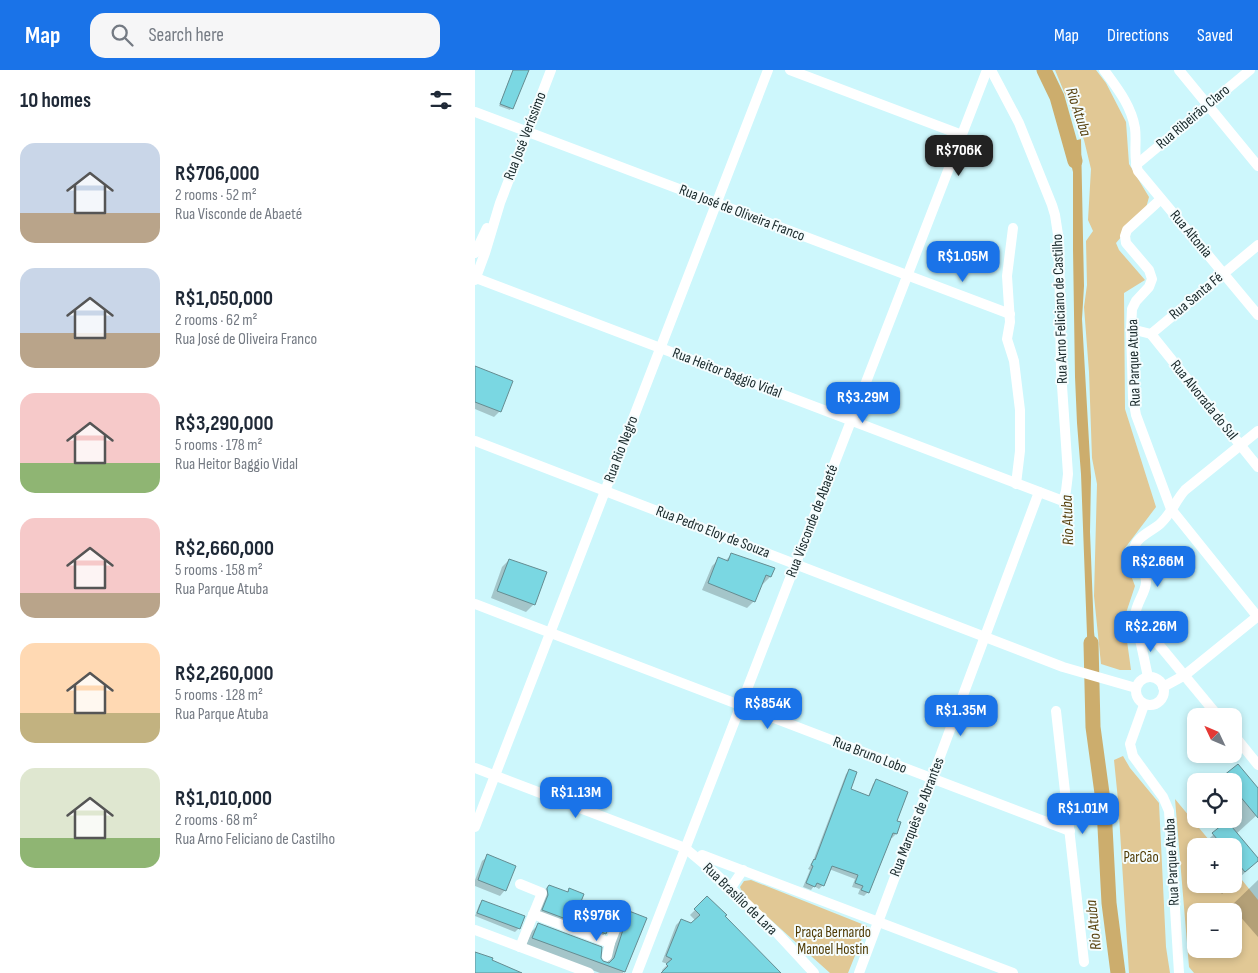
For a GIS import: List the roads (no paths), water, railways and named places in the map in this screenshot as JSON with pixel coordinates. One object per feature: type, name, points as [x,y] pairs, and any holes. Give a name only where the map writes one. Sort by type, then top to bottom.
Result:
[{"type":"street","name":"Rua José Veríssimo","points":[[475,279],[485,254],[500,202],[551,70]]},
{"type":"street","name":"Rua Rio Negro","points":[[475,827],[768,70]]},
{"type":"street","points":[[790,70],[961,135]]},
{"type":"street","name":"Rua Visconde de Abaeté","points":[[637,973],[987,70]]},
{"type":"street","name":"Rua Arno Feliciano de Castilho","points":[[991,70],[1019,123],[1052,205],[1057,229],[1060,252],[1061,371],[1069,474],[1063,501]]},
{"type":"street","points":[[1103,70],[1122,95],[1130,113],[1135,128],[1136,165],[1138,170],[1161,199]]},
{"type":"street","points":[[1179,70],[1258,166]]},
{"type":"street","name":"Rua Ribeirão Claro","points":[[1136,165],[1250,70]]},
{"type":"street","name":"Rua José de Oliveira Franco","points":[[475,112],[1010,314]]},
{"type":"street","name":"Rua Altonia","points":[[1161,199],[1258,315]]},
{"type":"street","name":"Rua Parque Atuba","points":[[1161,199],[1127,230],[1125,236],[1126,243],[1149,270],[1152,279],[1132,309],[1133,398],[1136,415],[1171,509],[1257,616]]},
{"type":"street","name":"Rua José Veríssimo","points":[[475,253],[500,202]]},
{"type":"street","points":[[1013,228],[1007,276],[1010,314],[1008,343],[1014,362],[1020,428],[1020,451],[1016,484]]},
{"type":"street","name":"Rua Santa Fé","points":[[1151,334],[1258,245]]},
{"type":"street","name":"Rua Heitor Baggio Vidal","points":[[475,279],[1063,501]]},
{"type":"street","points":[[1131,329],[1151,334]]},
{"type":"street","name":"Rua Alvorada do Sul","points":[[1151,334],[1258,467]]},
{"type":"street","points":[[1148,677],[1135,616],[1136,607],[1146,584],[1145,575],[1134,553],[1135,546],[1138,540],[1161,523],[1185,490],[1258,431]]},
{"type":"street","name":"Rua Pedro Eloy de Souza","points":[[475,441],[1063,667],[1136,688]]},
{"type":"street","name":"Rua Marquês de Abrantes","points":[[859,973],[1039,492]]},
{"type":"street","name":"Rua Bruno Lobo","points":[[475,604],[1070,831]]},
{"type":"street","points":[[1135,616],[1212,708]]},
{"type":"street","points":[[1163,686],[1185,675],[1257,616]]},
{"type":"street","points":[[1148,677],[1157,679],[1163,686],[1164,691],[1161,700],[1153,705],[1144,705],[1136,696],[1136,688],[1140,681],[1148,677]]},
{"type":"street","name":"Rua Parque Atuba","points":[[1144,705],[1130,744],[1133,756],[1163,798],[1169,810],[1179,973]]},
{"type":"street","points":[[1056,710],[1084,962]]},
{"type":"street","points":[[1243,746],[1258,765]]},
{"type":"street","points":[[475,768],[685,848]]},
{"type":"street","name":"Rua Brasílio de Lara","points":[[685,848],[731,889],[814,973]]},
{"type":"street","points":[[703,854],[1013,973]]},
{"type":"street","points":[[731,889],[743,870]]},
{"type":"street","points":[[520,884],[542,892],[520,947]]},
{"type":"street","points":[[607,956],[622,912]]},
{"type":"street","points":[[533,914],[610,943]]},
{"type":"street","points":[[475,930],[589,973]]},
{"type":"waterway","name":"Rio Atuba","points":[[1044,70],[1057,97],[1075,161]]},
{"type":"waterway","name":"Rio Atuba","points":[[1091,643],[1093,727],[1104,808],[1109,903],[1118,973]]},
{"type":"park label","name":"ParCão","points":[[1141,857]]},
{"type":"park label","name":"Praça Bernardo Manoel Hostin","points":[[833,940]]}]
